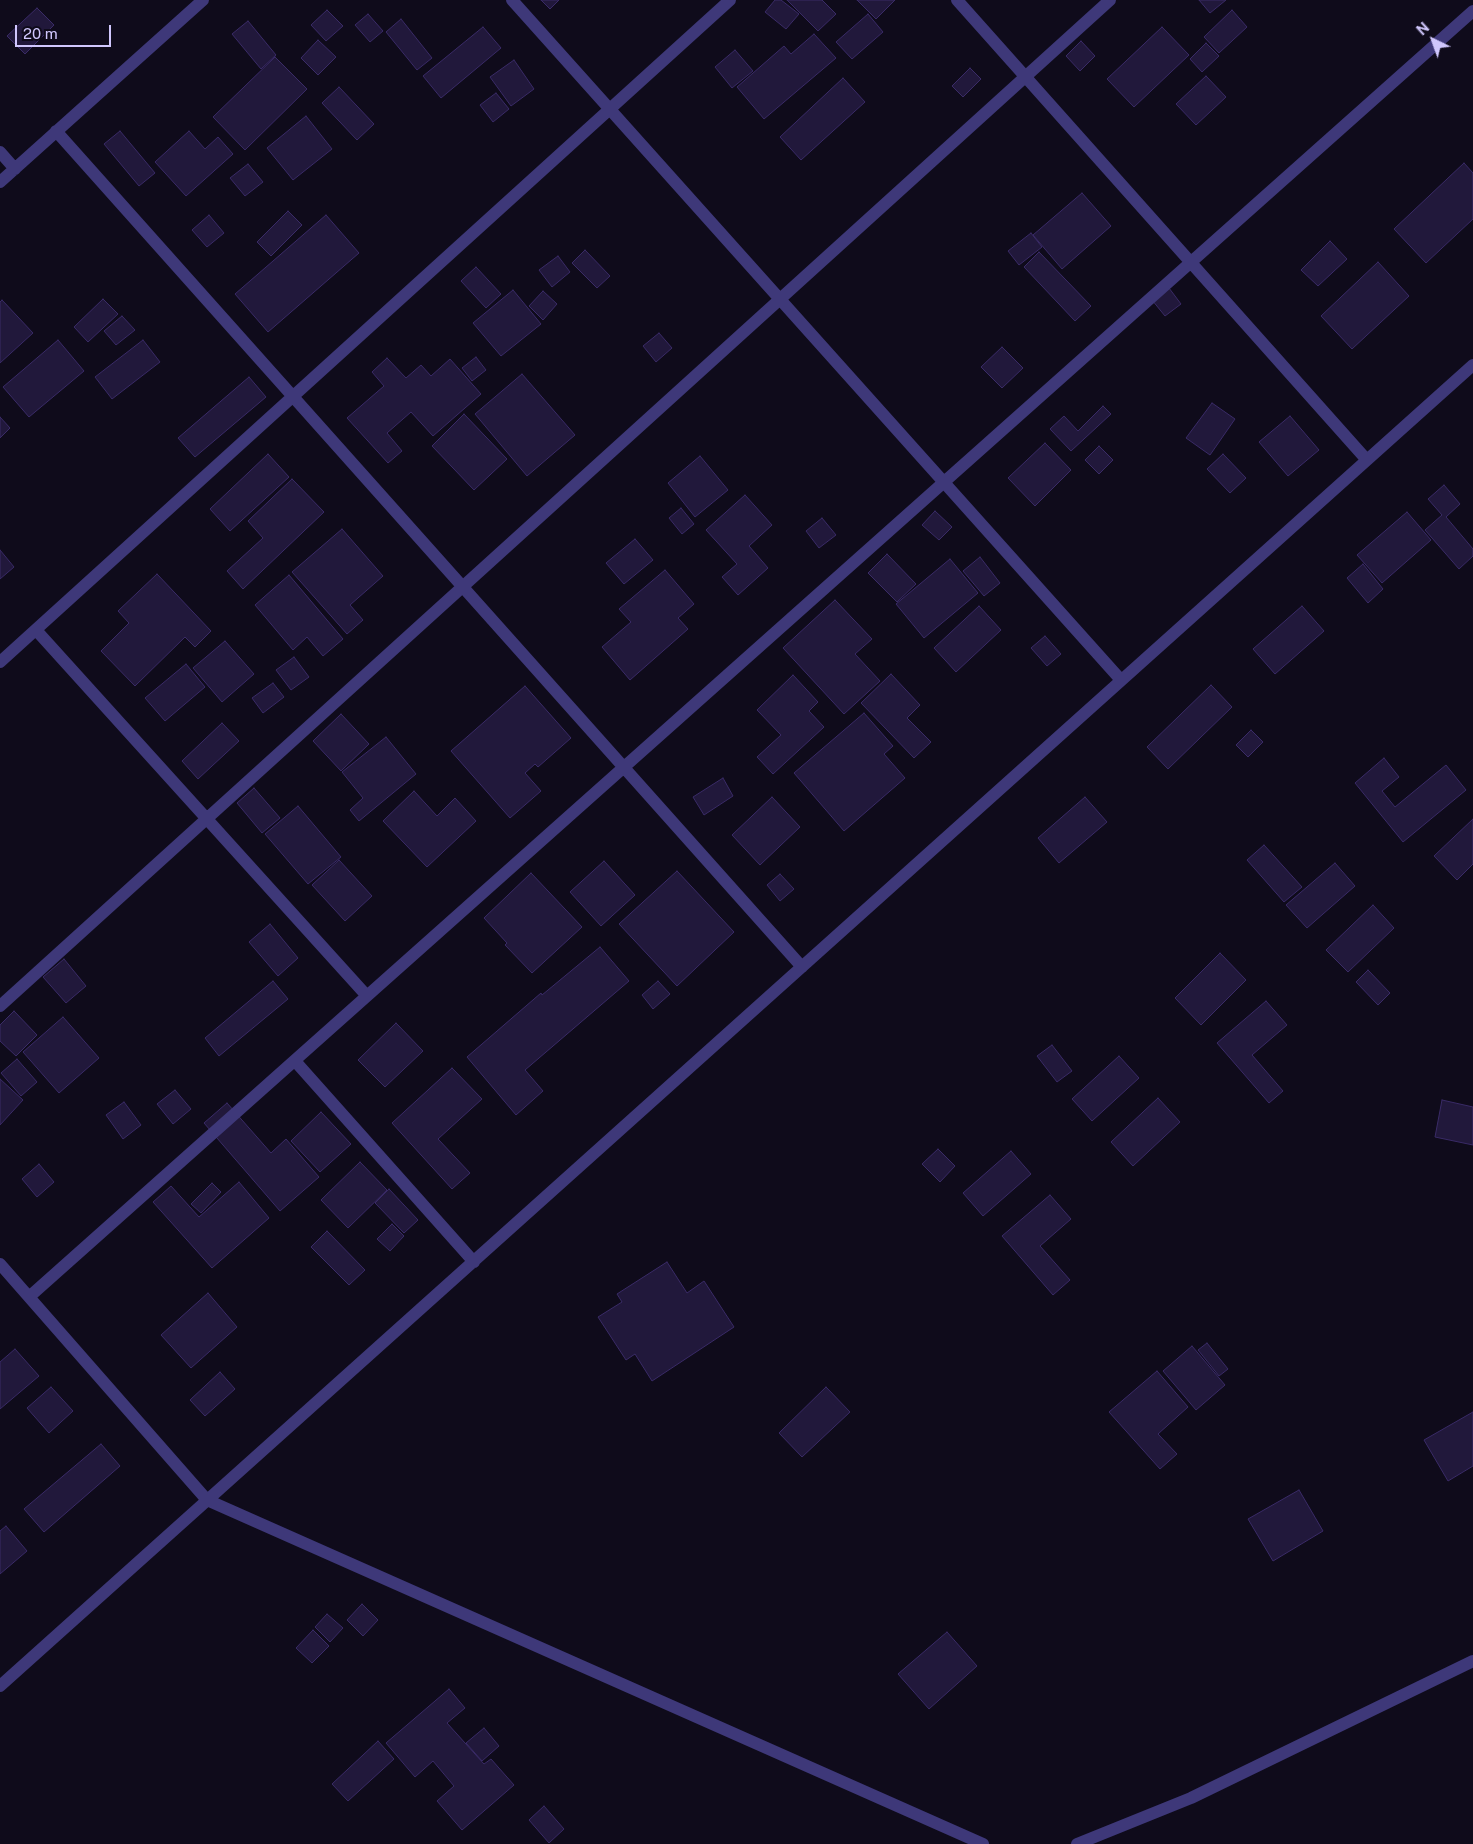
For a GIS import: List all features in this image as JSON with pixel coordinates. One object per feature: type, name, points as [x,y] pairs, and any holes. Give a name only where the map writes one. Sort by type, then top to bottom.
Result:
[{"type":"street","points":[[0,182],[203,0]]},
{"type":"street","points":[[512,0],[1121,680]]},
{"type":"street","points":[[0,662],[730,0]]},
{"type":"street","points":[[957,0],[1366,459]]},
{"type":"street","points":[[0,1006],[1110,0]]},
{"type":"street","points":[[29,1297],[1473,10]]},
{"type":"street","points":[[56,132],[802,967]]},
{"type":"street","points":[[0,152],[15,169]]},
{"type":"street","points":[[0,1686],[1473,365]]},
{"type":"street","points":[[36,630],[367,996]]},
{"type":"street","points":[[295,1061],[474,1262]]},
{"type":"street","points":[[0,1264],[207,1500],[983,1844]]},
{"type":"street","points":[[1077,1844],[1191,1798],[1473,1661]]},
{"type":"building","points":[[541,0],[559,0],[550,9]]},
{"type":"building","points":[[775,0],[781,0],[799,14],[786,29],[765,12]]},
{"type":"building","points":[[787,0],[822,0],[836,14],[818,31]]},
{"type":"building","points":[[857,0],[895,0],[876,19]]},
{"type":"building","points":[[1199,0],[1226,0],[1210,13]]},
{"type":"building","points":[[37,8],[54,25],[25,54],[7,36]]},
{"type":"building","points":[[327,10],[343,26],[326,41],[311,25]]},
{"type":"building","points":[[1232,10],[1247,27],[1219,53],[1204,37]]},
{"type":"building","points":[[368,14],[383,31],[370,42],[355,25]]},
{"type":"building","points":[[868,14],[883,32],[852,59],[836,42]]},
{"type":"building","points":[[401,19],[432,58],[417,70],[386,32]]},
{"type":"building","points":[[248,21],[276,55],[261,69],[232,34]]},
{"type":"building","points":[[483,27],[501,48],[441,98],[423,76]]},
{"type":"building","points":[[1162,27],[1189,55],[1134,107],[1107,79]]},
{"type":"building","points":[[814,34],[836,58],[764,119],[737,87],[784,46],[791,54]]},
{"type":"building","points":[[318,40],[336,57],[318,75],[301,58]]},
{"type":"building","points":[[1081,41],[1095,56],[1080,71],[1066,56]]},
{"type":"building","points":[[1206,43],[1219,56],[1202,72],[1190,59]]},
{"type":"building","points":[[735,50],[753,71],[732,88],[715,67]]},
{"type":"building","points":[[275,57],[307,89],[245,150],[213,117]]},
{"type":"building","points":[[514,60],[534,89],[511,106],[490,77]]},
{"type":"building","points":[[970,68],[981,79],[963,97],[952,86]]},
{"type":"building","points":[[1206,76],[1226,97],[1196,125],[1176,104]]},
{"type":"building","points":[[843,78],[865,102],[801,160],[780,137]]},
{"type":"building","points":[[339,87],[374,124],[357,140],[322,103]]},
{"type":"building","points":[[496,93],[509,109],[493,122],[480,105]]},
{"type":"building","points":[[306,116],[332,149],[293,180],[267,148]]},
{"type":"building","points":[[120,131],[155,173],[139,186],[104,144]]},
{"type":"building","points":[[189,131],[205,149],[218,137],[233,154],[186,196],[155,162]]},
{"type":"building","points":[[1464,163],[1473,173],[1473,219],[1426,263],[1394,229]]},
{"type":"building","points":[[248,164],[263,182],[245,196],[230,178]]},
{"type":"building","points":[[1082,193],[1111,226],[1062,269],[1033,235]]},
{"type":"building","points":[[288,211],[302,225],[271,256],[257,242]]},
{"type":"building","points":[[209,215],[224,233],[207,247],[192,230]]},
{"type":"building","points":[[326,215],[359,253],[268,332],[235,294]]},
{"type":"building","points":[[1031,233],[1042,247],[1019,265],[1008,251]]},
{"type":"building","points":[[1330,241],[1347,259],[1318,286],[1301,270]]},
{"type":"building","points":[[585,250],[610,276],[597,288],[572,263]]},
{"type":"building","points":[[1039,252],[1091,306],[1075,321],[1024,267]]},
{"type":"building","points":[[558,256],[570,272],[552,287],[539,270]]},
{"type":"building","points":[[1378,262],[1409,296],[1352,349],[1321,316]]},
{"type":"building","points":[[476,267],[501,294],[486,308],[461,281]]},
{"type":"building","points":[[1169,288],[1181,304],[1165,316],[1152,300]]},
{"type":"building","points":[[513,290],[541,324],[501,356],[473,323]]},
{"type":"building","points":[[543,291],[557,304],[543,320],[529,306]]},
{"type":"building","points":[[103,299],[118,314],[88,342],[74,327]]},
{"type":"building","points":[[2,300],[33,333],[0,363],[0,302]]},
{"type":"building","points":[[122,316],[135,330],[116,345],[104,331]]},
{"type":"building","points":[[659,333],[672,348],[656,362],[643,346]]},
{"type":"building","points":[[58,340],[84,371],[29,417],[3,387]]},
{"type":"building","points":[[143,340],[160,362],[112,399],[95,377]]},
{"type":"building","points":[[1002,347],[1023,368],[1002,388],[981,367]]},
{"type":"building","points":[[476,357],[486,370],[472,381],[462,368]]},
{"type":"building","points":[[387,358],[406,378],[421,365],[431,376],[450,359],[481,394],[433,436],[411,412],[387,433],[402,451],[388,463],[347,418],[384,386],[372,372]]},
{"type":"building","points":[[522,374],[575,435],[527,476],[475,414]]},
{"type":"building","points":[[249,377],[266,397],[195,457],[178,438]]},
{"type":"building","points":[[1212,403],[1235,419],[1210,455],[1186,438]]},
{"type":"building","points":[[1103,406],[1111,414],[1071,451],[1050,429],[1064,416],[1078,431]]},
{"type":"building","points":[[464,414],[507,459],[474,490],[432,446]]},
{"type":"building","points":[[1290,416],[1319,450],[1288,476],[1259,442]]},
{"type":"building","points":[[0,417],[10,428],[0,438]]},
{"type":"building","points":[[1045,443],[1071,470],[1035,506],[1008,478]]},
{"type":"building","points":[[1099,446],[1113,460],[1099,474],[1085,460]]},
{"type":"building","points":[[268,454],[289,477],[230,531],[210,509]]},
{"type":"building","points":[[1223,454],[1246,478],[1230,493],[1207,469]]},
{"type":"building","points":[[700,456],[728,490],[695,517],[668,483]]},
{"type":"building","points":[[292,479],[324,512],[243,589],[227,571],[263,538],[248,521]]},
{"type":"building","points":[[1444,485],[1460,504],[1446,517],[1473,549],[1473,556],[1459,569],[1425,530],[1442,515],[1428,499]]},
{"type":"building","points":[[745,495],[772,525],[749,546],[768,568],[738,595],[722,577],[737,564],[706,530]]},
{"type":"building","points":[[681,508],[694,524],[682,534],[669,518]]},
{"type":"building","points":[[935,511],[952,527],[939,540],[922,525]]},
{"type":"building","points":[[1407,512],[1431,540],[1382,583],[1357,555]]},
{"type":"building","points":[[822,518],[836,535],[819,548],[806,531]]},
{"type":"building","points":[[342,529],[383,576],[350,605],[363,620],[347,634],[292,572]]},
{"type":"building","points":[[635,539],[653,560],[624,584],[606,563]]},
{"type":"building","points":[[0,550],[14,567],[0,579]]},
{"type":"building","points":[[887,554],[916,584],[897,602],[868,573]]},
{"type":"building","points":[[980,557],[1000,583],[984,596],[963,571]]},
{"type":"building","points":[[950,559],[978,593],[924,638],[896,604]]},
{"type":"building","points":[[1363,564],[1383,589],[1368,603],[1347,578]]},
{"type":"building","points":[[665,570],[694,604],[678,618],[688,629],[630,680],[602,647],[631,622],[619,609]]},
{"type":"building","points":[[157,574],[211,631],[195,647],[185,637],[135,686],[101,651],[129,623],[118,611]]},
{"type":"building","points":[[289,575],[343,639],[323,656],[307,637],[293,650],[255,605]]},
{"type":"building","points":[[835,600],[872,639],[855,654],[880,681],[844,714],[783,648]]},
{"type":"building","points":[[979,606],[1001,630],[956,672],[934,648]]},
{"type":"building","points":[[1302,606],[1324,631],[1275,674],[1253,649]]},
{"type":"building","points":[[1045,636],[1061,654],[1047,666],[1031,648]]},
{"type":"building","points":[[225,641],[254,674],[222,702],[193,668]]},
{"type":"building","points":[[294,657],[309,677],[291,690],[276,670]]},
{"type":"building","points":[[186,664],[205,687],[165,721],[145,698]]},
{"type":"building","points":[[891,674],[920,705],[907,718],[931,742],[914,758],[861,703]]},
{"type":"building","points":[[793,675],[818,702],[809,711],[824,727],[773,774],[757,757],[781,735],[757,710]]},
{"type":"building","points":[[273,683],[284,697],[263,713],[252,698]]},
{"type":"building","points":[[1211,685],[1232,707],[1168,769],[1147,747]]},
{"type":"building","points":[[525,686],[571,738],[538,767],[535,764],[525,773],[541,791],[510,818],[451,751]]},
{"type":"building","points":[[864,713],[893,746],[884,754],[905,778],[844,831],[794,773]]},
{"type":"building","points":[[341,714],[369,744],[341,771],[313,741]]},
{"type":"building","points":[[222,723],[239,741],[198,779],[182,761]]},
{"type":"building","points":[[1251,730],[1263,742],[1248,757],[1236,745]]},
{"type":"building","points":[[386,737],[416,774],[359,821],[350,810],[363,798],[342,772]]},
{"type":"building","points":[[1384,758],[1399,777],[1382,791],[1395,807],[1446,765],[1466,790],[1403,842],[1355,783]]},
{"type":"building","points":[[723,778],[733,796],[704,815],[693,797]]},
{"type":"building","points":[[254,788],[280,818],[262,833],[237,803]]},
{"type":"building","points":[[414,791],[437,816],[455,798],[476,821],[427,867],[383,821]]},
{"type":"building","points":[[772,797],[800,827],[760,865],[732,835]]},
{"type":"building","points":[[1085,797],[1107,822],[1059,863],[1038,838]]},
{"type":"building","points":[[298,806],[341,857],[308,884],[265,834]]},
{"type":"building","points":[[1473,819],[1473,864],[1457,880],[1434,856]]},
{"type":"building","points":[[1264,845],[1302,887],[1284,902],[1247,860]]},
{"type":"building","points":[[339,860],[372,896],[345,921],[312,885]]},
{"type":"building","points":[[604,861],[635,895],[601,926],[570,892]]},
{"type":"building","points":[[1335,863],[1355,886],[1307,928],[1286,905]]},
{"type":"building","points":[[677,871],[734,932],[677,986],[619,924]]},
{"type":"building","points":[[531,873],[582,927],[532,973],[505,945],[507,943],[484,918]]},
{"type":"building","points":[[780,874],[794,889],[780,901],[767,885]]},
{"type":"building","points":[[1373,905],[1394,928],[1348,972],[1326,950]]},
{"type":"building","points":[[270,924],[298,958],[278,976],[249,942]]},
{"type":"building","points":[[600,947],[629,981],[525,1070],[543,1091],[516,1115],[467,1057],[541,993],[542,995]]},
{"type":"building","points":[[1220,953],[1246,980],[1201,1025],[1175,998]]},
{"type":"building","points":[[64,959],[86,986],[66,1003],[43,977]]},
{"type":"building","points":[[1368,970],[1390,993],[1378,1005],[1356,982]]},
{"type":"building","points":[[273,981],[288,999],[219,1056],[205,1038]]},
{"type":"building","points":[[658,981],[670,994],[653,1009],[642,995]]},
{"type":"building","points":[[1266,1001],[1287,1025],[1252,1055],[1283,1091],[1269,1103],[1217,1043]]},
{"type":"building","points":[[14,1011],[37,1035],[16,1056],[0,1041],[0,1025]]},
{"type":"building","points":[[63,1017],[99,1058],[59,1093],[23,1052]]},
{"type":"building","points":[[396,1023],[423,1051],[385,1087],[358,1060]]},
{"type":"building","points":[[1052,1045],[1072,1071],[1057,1082],[1037,1056]]},
{"type":"building","points":[[1119,1056],[1139,1078],[1092,1121],[1072,1099]]},
{"type":"building","points":[[17,1059],[37,1082],[21,1096],[1,1073]]},
{"type":"building","points":[[452,1068],[482,1099],[438,1139],[470,1173],[452,1189],[392,1123]]},
{"type":"building","points":[[0,1079],[23,1100],[0,1125]]},
{"type":"building","points":[[175,1090],[191,1109],[173,1124],[157,1104]]},
{"type":"building","points":[[1158,1098],[1180,1122],[1133,1166],[1111,1142]]},
{"type":"building","points":[[1442,1100],[1473,1107],[1473,1145],[1435,1137]]},
{"type":"building","points":[[124,1102],[141,1125],[123,1139],[106,1115]]},
{"type":"building","points":[[227,1103],[271,1153],[286,1139],[319,1177],[280,1211],[204,1123]]},
{"type":"building","points":[[321,1112],[351,1144],[320,1172],[291,1141]]},
{"type":"building","points":[[938,1149],[955,1166],[940,1182],[922,1164]]},
{"type":"building","points":[[1011,1151],[1031,1174],[983,1216],[963,1193]]},
{"type":"building","points":[[360,1162],[387,1190],[348,1228],[321,1200]]},
{"type":"building","points":[[39,1164],[54,1182],[37,1197],[22,1179]]},
{"type":"building","points":[[239,1182],[269,1218],[212,1268],[153,1202],[171,1186],[199,1217]]},
{"type":"building","points":[[212,1183],[221,1192],[201,1213],[191,1204]]},
{"type":"building","points":[[389,1189],[418,1220],[404,1233],[375,1203]]},
{"type":"building","points":[[1050,1195],[1071,1219],[1040,1246],[1070,1280],[1053,1295],[1002,1236]]},
{"type":"building","points":[[392,1224],[404,1236],[390,1251],[377,1239]]},
{"type":"building","points":[[327,1231],[365,1270],[349,1285],[311,1247]]},
{"type":"building","points":[[667,1262],[687,1293],[704,1281],[734,1327],[652,1381],[635,1354],[626,1360],[598,1317],[622,1302],[617,1294]]},
{"type":"building","points":[[208,1293],[237,1327],[191,1368],[161,1335]]},
{"type":"building","points":[[1207,1343],[1228,1369],[1219,1376],[1198,1350]]},
{"type":"building","points":[[1192,1346],[1225,1385],[1196,1410],[1163,1371]]},
{"type":"building","points":[[15,1349],[39,1376],[0,1409],[0,1362]]},
{"type":"building","points":[[1157,1371],[1188,1407],[1158,1434],[1177,1454],[1160,1469],[1109,1412]]},
{"type":"building","points":[[220,1372],[235,1389],[205,1416],[190,1400]]},
{"type":"building","points":[[51,1387],[73,1411],[49,1433],[27,1408]]},
{"type":"building","points":[[826,1387],[850,1412],[802,1457],[779,1433]]},
{"type":"building","points":[[1473,1412],[1473,1466],[1448,1481],[1424,1440]]},
{"type":"building","points":[[101,1444],[120,1466],[44,1532],[24,1509]]},
{"type":"building","points":[[1299,1490],[1323,1531],[1273,1561],[1248,1519]]},
{"type":"building","points":[[6,1526],[27,1551],[0,1574],[0,1531]]},
{"type":"building","points":[[362,1604],[378,1620],[363,1636],[347,1620]]},
{"type":"building","points":[[327,1614],[343,1628],[330,1642],[315,1627]]},
{"type":"building","points":[[313,1630],[329,1646],[312,1663],[296,1648]]},
{"type":"building","points":[[947,1632],[977,1666],[929,1709],[898,1674]]},
{"type":"building","points":[[449,1689],[465,1708],[447,1723],[484,1764],[491,1759],[514,1785],[462,1830],[437,1801],[454,1786],[433,1761],[415,1777],[386,1743]]},
{"type":"building","points":[[484,1728],[499,1746],[482,1761],[466,1743]]},
{"type":"building","points":[[378,1741],[394,1759],[348,1801],[332,1784]]},
{"type":"building","points":[[544,1806],[564,1829],[549,1843],[529,1820]]}]
